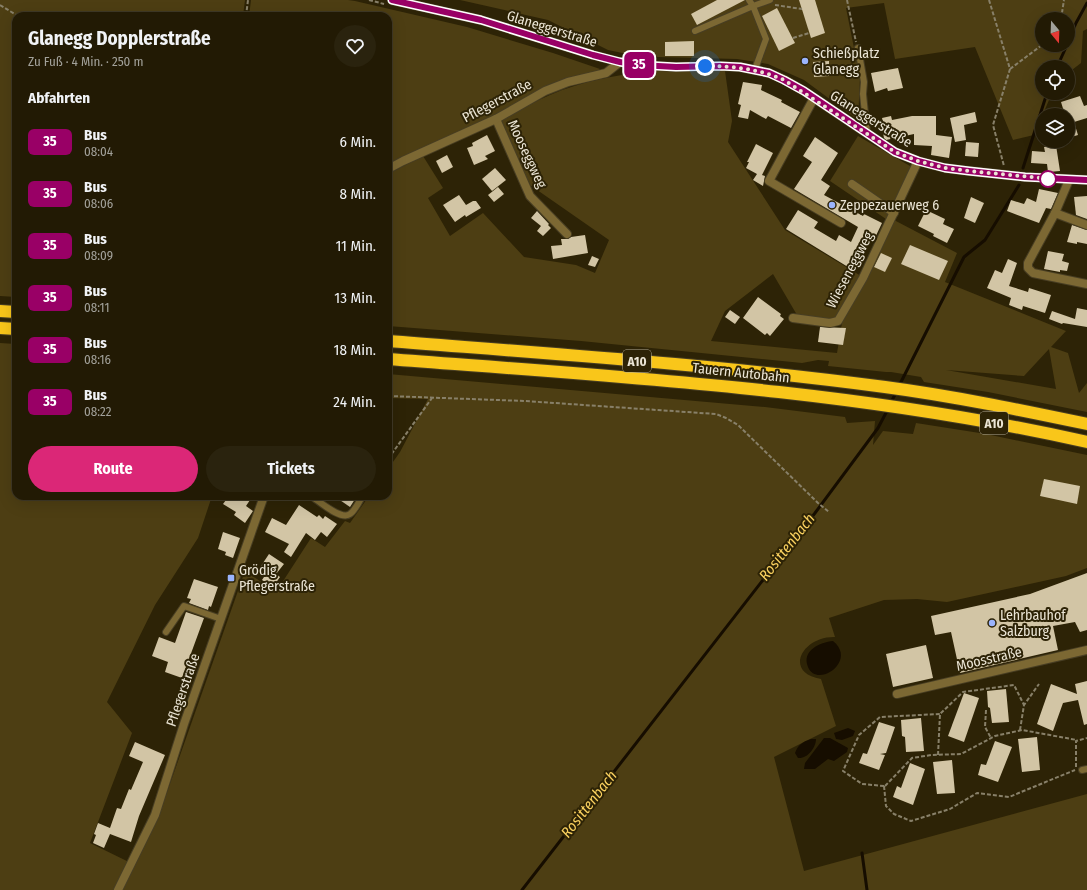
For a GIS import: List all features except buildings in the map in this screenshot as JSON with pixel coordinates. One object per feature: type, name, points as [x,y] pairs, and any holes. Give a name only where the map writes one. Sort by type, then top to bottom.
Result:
[{"type":"highway","points":[[0,311],[12,312]]},
{"type":"highway","points":[[0,328],[12,329]]},
{"type":"highway","name":"Tauern Autobahn","points":[[392,341],[772,373],[909,391],[1041,414],[1087,424]]},
{"type":"highway","name":"Tauern Autobahn","points":[[392,359],[768,390],[901,407],[1040,431],[1087,442]]},
{"type":"street","name":"Glaneggerstraße","points":[[392,0],[481,20],[620,62],[640,65],[676,67],[720,66],[769,73],[814,98],[895,152],[918,161],[945,168],[1007,175],[1087,180]]},
{"type":"street","name":"Pflegerstraße","points":[[392,167],[496,118],[545,91],[568,82],[606,73],[620,62]]},
{"type":"street","points":[[814,98],[769,181],[841,223]]},
{"type":"street","name":"Mooseggweg","points":[[496,118],[530,196],[567,234]]},
{"type":"street","name":"Wieseneggweg","points":[[793,318],[830,323],[838,321],[863,278],[918,161]]},
{"type":"street","points":[[1069,180],[1055,213],[1028,263],[1028,268],[1033,273],[1087,284]]},
{"type":"street","points":[[852,184],[894,213]]},
{"type":"street","points":[[1055,213],[1087,225]]},
{"type":"street","name":"Pflegerstraße","points":[[118,890],[155,815],[184,724],[263,500]]},
{"type":"street","name":"Moosstraße","points":[[897,694],[1087,650]]},
{"type":"lane","points":[[749,0],[753,6],[766,39],[755,70]]},
{"type":"lane","points":[[695,31],[770,0]]},
{"type":"lane","points":[[858,48],[864,82],[863,94],[867,133]]},
{"type":"lane","points":[[317,500],[339,515],[347,516],[351,514],[360,500]]},
{"type":"lane","points":[[166,632],[184,606],[221,619]]},
{"type":"path","points":[[246,12],[248,0]]},
{"type":"path","points":[[770,0],[775,5],[802,9]]},
{"type":"path","points":[[847,0],[858,48]]},
{"type":"path","points":[[989,0],[1010,69],[993,125],[1007,175]]},
{"type":"path","points":[[1062,12],[1064,0]]},
{"type":"path","points":[[0,5],[12,12]]},
{"type":"path","points":[[793,38],[809,32]]},
{"type":"path","points":[[1010,69],[1035,50]]},
{"type":"path","points":[[392,396],[524,401],[716,414],[738,425],[829,512]]},
{"type":"path","points":[[392,453],[432,398]]},
{"type":"path","points":[[1020,730],[1024,706],[1039,684]]},
{"type":"path","points":[[884,786],[862,784],[844,771],[859,735],[880,717],[940,714],[963,692],[1014,685],[1024,706]]},
{"type":"path","points":[[986,710],[986,727],[991,738]]},
{"type":"path","points":[[938,755],[940,714]]},
{"type":"path","points":[[884,786],[912,758],[962,754],[995,736],[1020,730],[1077,740],[1087,738]]},
{"type":"path","points":[[1077,740],[1076,770],[1082,770]]},
{"type":"path","points":[[884,786],[886,806],[894,814],[911,821],[950,808],[977,793],[1009,797],[1082,770]]},
{"type":"shaded area","points":[[0,0],[245,0],[244,12],[12,12],[12,297],[0,296]]},
{"type":"shaded area","points":[[251,0],[355,1],[467,27],[600,69],[550,84],[492,116],[392,163],[392,12],[250,12]]},
{"type":"shaded area","points":[[460,0],[1087,0],[1087,29],[1083,31],[1081,63],[1075,68],[1075,60],[1035,60],[1035,100],[1049,100],[1046,108],[1035,108],[1034,135],[1013,140],[975,47],[895,59],[884,3],[846,8],[860,78],[858,120],[804,80],[768,64],[737,59],[632,55],[608,50],[548,20]]},
{"type":"shaded area","points":[[651,71],[725,71],[732,121],[728,142],[785,230],[866,279],[894,220],[957,253],[945,282],[1066,331],[1051,347],[1068,353],[1079,393],[1087,383],[1087,412],[988,392],[924,382],[921,377],[891,372],[828,366],[829,361],[818,360],[802,363],[581,341],[392,326],[392,172],[423,156],[443,188],[428,198],[450,236],[483,213],[524,257],[576,265],[595,273],[609,240],[530,185],[501,121],[537,101],[562,90],[599,79]],"holes":[[[773,274],[797,315],[842,323],[837,353],[711,341],[725,311]],[[1049,349],[1056,389],[946,370],[1024,376]]]},
{"type":"shaded area","points":[[858,136],[910,166],[911,171],[886,219],[830,181]]},
{"type":"shaded area","points":[[0,343],[12,344],[12,500],[211,500],[198,538],[155,605],[107,702],[132,733],[90,843],[135,865],[159,815],[245,571],[276,592],[311,538],[325,547],[345,521],[350,523],[366,500],[392,500],[392,463],[400,452],[428,399],[392,398],[392,374],[765,407],[845,417],[847,423],[875,421],[873,445],[883,431],[913,434],[916,423],[986,434],[1087,455],[1087,568],[1066,576],[947,602],[917,599],[884,600],[829,618],[835,637],[823,638],[814,642],[806,648],[801,655],[800,663],[803,670],[809,675],[821,679],[836,726],[774,757],[804,871],[1087,794],[1087,890],[0,890]]},
{"type":"shaded area","points":[[833,641],[839,649],[841,657],[838,664],[833,670],[826,674],[819,675],[813,673],[808,667],[807,656],[809,652],[818,645]]},
{"type":"shaded area","points":[[848,728],[855,731],[853,736],[842,740],[836,739],[834,733]]},
{"type":"shaded area","points":[[824,738],[830,738],[848,748],[847,752],[834,761],[828,759],[815,769],[804,769],[805,763]]},
{"type":"shaded area","points":[[811,739],[816,739],[813,749],[805,757],[798,758],[795,753],[799,746]]},
{"type":"waterway","name":"Rosittenbach","points":[[1075,25],[1087,3]]},
{"type":"waterway","name":"Rosittenbach","points":[[1060,60],[1064,52]]},
{"type":"waterway","name":"Rosittenbach","points":[[1023,168],[1045,100]]},
{"type":"waterway","name":"Rosittenbach","points":[[899,386],[964,257],[985,240],[1019,185]]},
{"type":"waterway","name":"Rosittenbach","points":[[890,404],[897,391]]},
{"type":"waterway","name":"Rosittenbach","points":[[522,890],[815,513],[878,428],[888,409]]},
{"type":"waterway","points":[[862,853],[867,890]]},
{"type":"bus line","name":"35","points":[[392,0],[481,20],[620,62],[640,65],[676,67],[740,67],[769,73],[804,91],[895,152],[918,161],[945,168],[1025,177],[1087,180]]},
{"type":"place","name":"Schießplatz Glanegg","points":[[805,61]]},
{"type":"place","name":"Zeppezauerweg 6","points":[[832,205]]},
{"type":"place","name":"Grödig Pflegerstraße","points":[[231,578]]},
{"type":"place","name":"Lehrbauhof Salzburg","points":[[992,623]]},
{"type":"route","points":[[705,66],[740,67],[769,73],[804,91],[895,152],[918,161],[945,168],[1052,179],[1048,179]]}]
